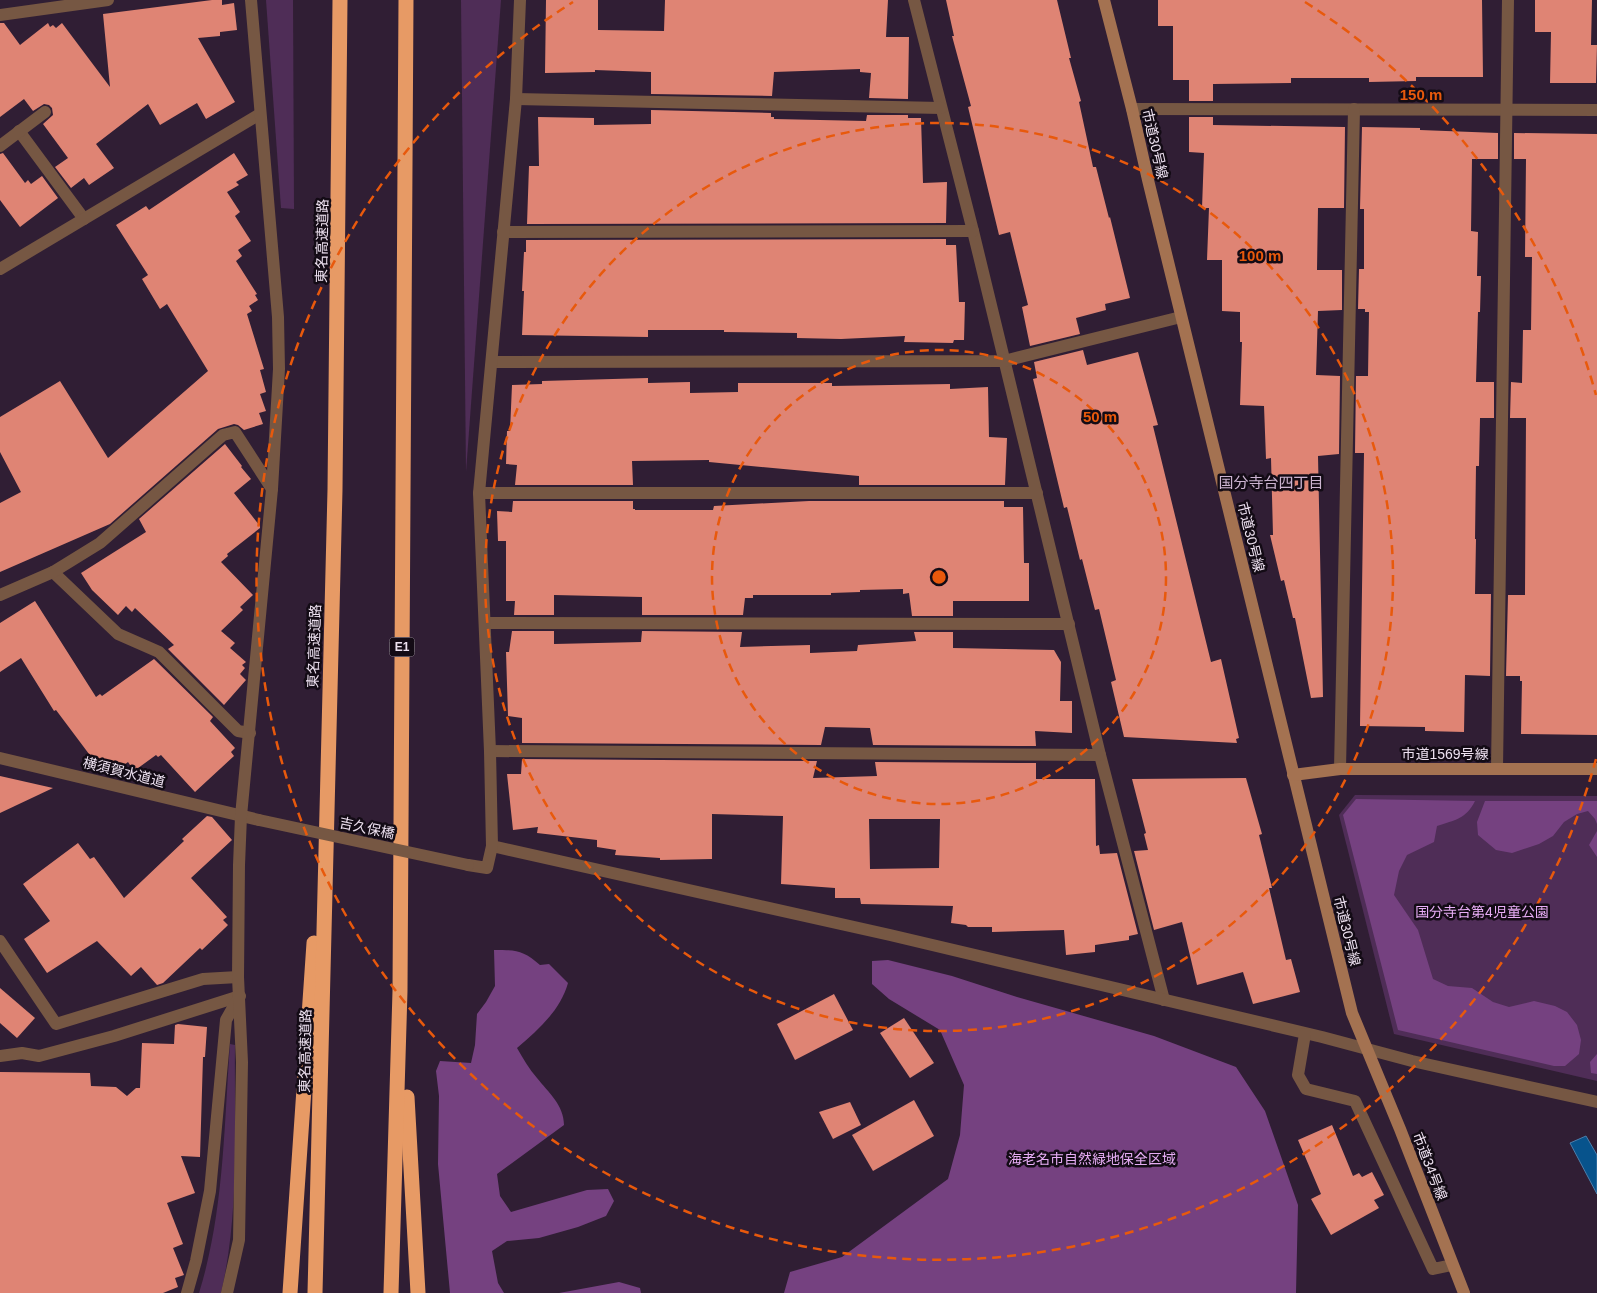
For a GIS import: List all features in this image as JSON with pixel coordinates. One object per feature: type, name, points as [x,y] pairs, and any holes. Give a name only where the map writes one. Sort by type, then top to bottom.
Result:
[{"type":"highway","name":"東名高速道路","points":[[315,1293],[335,490],[340,0]]},
{"type":"highway","name":"E1","points":[[391,1293],[400,991],[406,0]]},
{"type":"highway","points":[[290,1293],[329,694]]},
{"type":"highway","points":[[400,991],[418,1293]]},
{"type":"street","points":[[0,15],[108,0]]},
{"type":"street","points":[[227,1293],[239,1240],[242,1062],[238,976],[241,816],[272,489],[279,369],[278,317],[251,0]]},
{"type":"street","points":[[520,0],[516,99],[479,492],[492,846],[882,934],[1164,1000],[1368,1051],[1597,1102]]},
{"type":"street","points":[[914,0],[973,231],[1100,755],[1164,1000]]},
{"type":"street","name":"市道30号線","points":[[1104,0],[1352,1013],[1368,1051]]},
{"type":"street","points":[[1497,768],[1508,0]]},
{"type":"street","points":[[516,99],[941,108]]},
{"type":"street","points":[[1132,109],[1597,110]]},
{"type":"street","points":[[1340,769],[1354,110]]},
{"type":"street","points":[[0,146],[45,112]]},
{"type":"street","points":[[0,269],[260,114]]},
{"type":"street","points":[[19,131],[84,219]]},
{"type":"street","points":[[503,232],[973,231]]},
{"type":"street","points":[[492,362],[1004,361],[1182,317]]},
{"type":"street","points":[[0,595],[53,572],[100,543],[223,434],[235,432],[272,489]]},
{"type":"street","points":[[479,492],[1037,494]]},
{"type":"street","points":[[53,572],[118,634],[159,652],[238,732],[250,733]]},
{"type":"street","points":[[485,623],[1069,624]]},
{"type":"street","points":[[490,752],[1100,755]]},
{"type":"street","name":"横須賀水道道","points":[[0,758],[259,820]]},
{"type":"street","name":"市道1569号線","points":[[1293,775],[1340,769],[1597,769]]},
{"type":"street","name":"吉久保橋","points":[[259,820],[487,868],[492,846]]},
{"type":"street","points":[[0,941],[56,1024],[203,979],[238,976]]},
{"type":"street","points":[[0,1056],[22,1053],[39,1056],[114,1036],[240,996]]},
{"type":"street","points":[[187,1293],[196,1261],[210,1191],[226,1020],[240,996]]},
{"type":"street","points":[[1305,1034],[1298,1075],[1306,1089],[1355,1101],[1433,1269],[1452,1265]]},
{"type":"street","name":"市道34号線","points":[[1368,1051],[1464,1293]]},
{"type":"green space","points":[[266,0],[293,0],[294,209],[281,208]]},
{"type":"green space","points":[[461,0],[501,0],[466,472]]},
{"type":"green space","name":"国分寺台第4児童公園","points":[[1355,795],[1597,796],[1597,1081],[1394,1034],[1339,815]]},
{"type":"green space","points":[[1356,799],[1475,801],[1464,815],[1437,826],[1434,842],[1407,855],[1399,871],[1394,895],[1418,930],[1433,979],[1448,986],[1472,988],[1493,1002],[1509,1007],[1534,1001],[1555,1006],[1567,1012],[1577,1025],[1581,1040],[1579,1054],[1565,1066],[1554,1066],[1398,1030],[1343,815]]},
{"type":"green space","points":[[1485,801],[1597,801],[1597,824],[1588,811],[1577,814],[1564,822],[1553,836],[1539,844],[1512,853],[1496,850],[1478,835],[1477,822]]},
{"type":"green space","points":[[1597,831],[1597,857],[1589,845]]},
{"type":"green space","points":[[494,950],[519,952],[529,956],[540,965],[549,964],[568,983],[554,1011],[517,1048],[531,1071],[558,1105],[564,1125],[497,1174],[500,1196],[511,1212],[587,1190],[608,1189],[614,1201],[606,1216],[578,1227],[539,1238],[507,1241],[492,1251],[498,1283],[504,1293],[450,1293],[438,1164],[439,1096],[436,1071],[440,1061],[471,1063],[475,1045],[477,1014],[495,986]]},
{"type":"green space","name":"海老名市自然緑地保全区域","points":[[888,960],[952,976],[1017,997],[1154,1036],[1236,1067],[1265,1111],[1298,1205],[1296,1293],[784,1293],[790,1272],[842,1257],[948,1179],[960,1135],[964,1085],[940,1030],[889,999],[872,984],[872,961]]},
{"type":"green space","points":[[230,1044],[235,1045],[235,1169],[231,1232],[221,1293],[199,1293],[214,1232],[222,1170]]},
{"type":"green space","points":[[1597,1054],[1597,1074],[1591,1073],[1590,1062]]},
{"type":"green space","points":[[619,1282],[640,1288],[641,1293],[559,1293]]},
{"type":"water","points":[[1586,1136],[1597,1155],[1597,1194],[1570,1143]]},
{"type":"building","points":[[222,0],[222,5],[234,3],[237,30],[220,32],[220,36],[198,38],[235,102],[206,119],[197,103],[160,125],[148,104],[96,144],[114,168],[89,185],[84,178],[71,188],[55,167],[68,158],[43,124],[53,115],[52,108],[49,105],[44,104],[33,111],[24,99],[0,117],[0,23],[4,23],[20,45],[48,23],[50,27],[53,25],[56,28],[62,23],[110,87],[103,14]]},
{"type":"building","points":[[546,0],[598,0],[598,30],[664,31],[665,0],[888,0],[886,37],[909,37],[908,99],[869,98],[871,73],[860,72],[860,69],[774,72],[772,96],[651,94],[651,72],[595,70],[595,72],[545,73]]},
{"type":"building","points":[[946,0],[1057,0],[1071,58],[1069,58],[1081,101],[1079,102],[1093,167],[1096,167],[1130,298],[1105,304],[1106,310],[1076,318],[1080,334],[1030,346],[1022,307],[1028,305],[1010,232],[999,235],[968,107],[971,106],[952,36],[954,36]]},
{"type":"building","points":[[1158,0],[1482,0],[1483,77],[1416,77],[1416,81],[1369,82],[1369,78],[1291,78],[1291,83],[1213,84],[1213,101],[1189,101],[1189,80],[1173,80],[1173,26],[1158,26]]},
{"type":"building","points":[[1535,0],[1592,0],[1591,45],[1597,45],[1596,83],[1550,83],[1551,32],[1535,32]]},
{"type":"building","points":[[651,110],[771,113],[771,117],[774,117],[774,119],[866,121],[867,115],[908,115],[908,118],[921,118],[923,183],[947,182],[946,223],[527,224],[529,166],[539,166],[538,117],[594,118],[594,125],[651,124]]},
{"type":"building","points":[[1189,117],[1213,117],[1213,125],[1345,127],[1344,208],[1318,208],[1317,270],[1342,270],[1342,310],[1318,311],[1316,375],[1340,376],[1339,454],[1318,456],[1323,697],[1311,698],[1295,618],[1293,618],[1284,580],[1281,581],[1270,535],[1273,535],[1271,458],[1266,459],[1264,406],[1240,405],[1242,342],[1240,342],[1240,312],[1222,311],[1222,260],[1207,260],[1209,208],[1202,208],[1204,153],[1189,152]]},
{"type":"building","points":[[1362,127],[1420,128],[1420,130],[1498,133],[1498,159],[1472,159],[1471,231],[1478,232],[1477,276],[1481,276],[1476,382],[1494,382],[1494,418],[1480,418],[1479,466],[1476,466],[1475,594],[1491,594],[1490,676],[1465,675],[1464,732],[1425,731],[1425,727],[1360,726],[1364,453],[1355,453],[1356,376],[1368,376],[1369,312],[1365,312],[1365,309],[1358,309],[1359,269],[1364,269],[1364,209],[1360,209]]},
{"type":"building","points":[[1514,133],[1597,134],[1597,735],[1521,734],[1522,681],[1520,681],[1520,676],[1506,676],[1508,595],[1525,595],[1526,418],[1510,418],[1511,382],[1522,383],[1523,330],[1531,330],[1532,257],[1525,257],[1526,159],[1514,159]]},
{"type":"building","points":[[3,153],[25,183],[28,180],[31,184],[42,176],[58,198],[20,227],[0,200],[0,154]]},
{"type":"building","points":[[234,153],[248,175],[236,182],[239,185],[227,192],[240,212],[235,216],[251,241],[238,250],[242,256],[236,261],[257,294],[255,295],[258,300],[249,306],[252,311],[247,314],[264,369],[260,370],[266,392],[260,394],[266,411],[259,413],[263,424],[244,430],[234,424],[218,429],[110,524],[0,572],[0,503],[21,492],[0,452],[0,417],[60,381],[108,458],[208,371],[167,304],[160,309],[142,279],[148,275],[116,225],[146,206],[149,210]]},
{"type":"building","points":[[946,239],[946,245],[956,245],[959,302],[965,302],[964,340],[954,340],[953,343],[904,342],[905,336],[841,339],[797,338],[797,333],[724,332],[724,330],[648,330],[648,337],[522,335],[524,291],[522,291],[526,240]]},
{"type":"building","points":[[1083,350],[1087,365],[1138,352],[1158,425],[1153,426],[1211,662],[1221,659],[1239,738],[1236,739],[1237,743],[1124,737],[1111,682],[1116,680],[1099,609],[1095,610],[1067,507],[1064,508],[1033,379],[1037,378],[1034,362]]},
{"type":"building","points":[[648,378],[648,383],[690,382],[690,393],[738,392],[738,383],[832,383],[832,386],[950,384],[950,389],[988,387],[989,437],[1007,438],[1005,485],[859,485],[859,476],[709,462],[709,460],[632,461],[633,485],[515,485],[517,465],[506,464],[507,431],[510,431],[512,385],[542,384],[542,381]]},
{"type":"building","points":[[225,444],[251,479],[234,493],[260,528],[227,554],[228,556],[221,562],[253,595],[240,607],[243,610],[221,631],[235,643],[230,648],[246,662],[242,665],[245,668],[240,674],[246,680],[224,705],[168,649],[174,645],[135,608],[132,612],[126,606],[118,615],[92,590],[81,573],[146,532],[139,519]]},
{"type":"building","points":[[513,501],[633,501],[633,509],[635,510],[713,510],[714,506],[809,501],[1004,501],[1004,507],[1023,507],[1024,563],[1029,563],[1029,601],[953,601],[953,616],[912,616],[909,593],[903,594],[903,589],[860,590],[860,592],[831,593],[831,595],[753,595],[753,598],[745,598],[743,615],[642,615],[642,597],[554,595],[554,615],[514,615],[515,601],[506,601],[506,541],[498,541],[497,511],[512,512]]},
{"type":"building","points":[[35,601],[96,697],[100,694],[102,696],[154,659],[213,717],[210,721],[235,748],[231,752],[234,756],[195,792],[161,755],[158,757],[156,755],[134,771],[128,762],[113,773],[105,763],[98,766],[56,710],[54,711],[21,658],[0,672],[0,623]]},
{"type":"building","points":[[512,631],[554,631],[554,644],[641,642],[642,631],[742,632],[740,647],[810,645],[810,653],[857,651],[858,645],[916,641],[914,632],[953,632],[953,648],[1054,650],[1061,662],[1060,701],[1072,701],[1072,733],[1035,731],[1036,746],[873,745],[870,728],[825,727],[821,745],[522,743],[522,718],[508,716],[506,652],[509,652]]},
{"type":"building","points":[[522,759],[817,761],[813,778],[877,776],[875,762],[1036,763],[1036,779],[1095,779],[1096,846],[1099,845],[1100,854],[1117,853],[1138,934],[1129,936],[1129,940],[1095,945],[1095,952],[1066,955],[1064,930],[992,932],[992,927],[968,927],[951,923],[953,906],[861,904],[860,898],[835,898],[835,888],[781,884],[783,816],[712,814],[712,859],[660,860],[660,858],[615,855],[616,850],[597,847],[597,840],[537,833],[538,827],[513,830],[507,774],[521,774]],"holes":[[[869,819],[940,819],[939,868],[870,869]]]},
{"type":"building","points":[[0,776],[53,788],[0,813]]},
{"type":"building","points":[[1246,778],[1262,834],[1259,835],[1272,888],[1269,888],[1286,960],[1291,959],[1300,992],[1253,1004],[1243,972],[1197,985],[1182,922],[1154,930],[1134,851],[1148,850],[1144,834],[1146,833],[1132,779]]},
{"type":"building","points":[[207,816],[212,817],[232,840],[191,878],[227,917],[223,920],[228,925],[225,928],[202,950],[200,948],[163,983],[157,985],[141,967],[131,976],[97,941],[47,973],[24,939],[50,921],[23,884],[78,843],[90,859],[94,857],[124,898],[184,841],[182,839]]},
{"type":"building","points":[[0,988],[35,1018],[17,1038],[0,1023]]},
{"type":"building","points":[[834,994],[853,1030],[795,1060],[777,1024]]},
{"type":"building","points":[[904,1018],[934,1063],[910,1078],[880,1033]]},
{"type":"building","points":[[175,1025],[207,1027],[205,1057],[203,1057],[200,1157],[181,1156],[195,1193],[167,1203],[183,1244],[173,1248],[184,1275],[175,1278],[178,1287],[163,1293],[0,1293],[0,1072],[90,1073],[91,1086],[116,1087],[127,1096],[136,1088],[140,1088],[142,1043],[174,1044]]},
{"type":"building","points":[[914,1100],[934,1136],[873,1171],[852,1135]]},
{"type":"building","points":[[850,1102],[861,1125],[833,1139],[819,1112]]},
{"type":"building","points":[[1332,1125],[1353,1176],[1359,1173],[1362,1177],[1372,1172],[1384,1195],[1374,1200],[1379,1208],[1331,1235],[1311,1199],[1321,1194],[1298,1140]]},
{"type":"district","name":"国分寺台四丁目","points":[[1271,483]]}]
